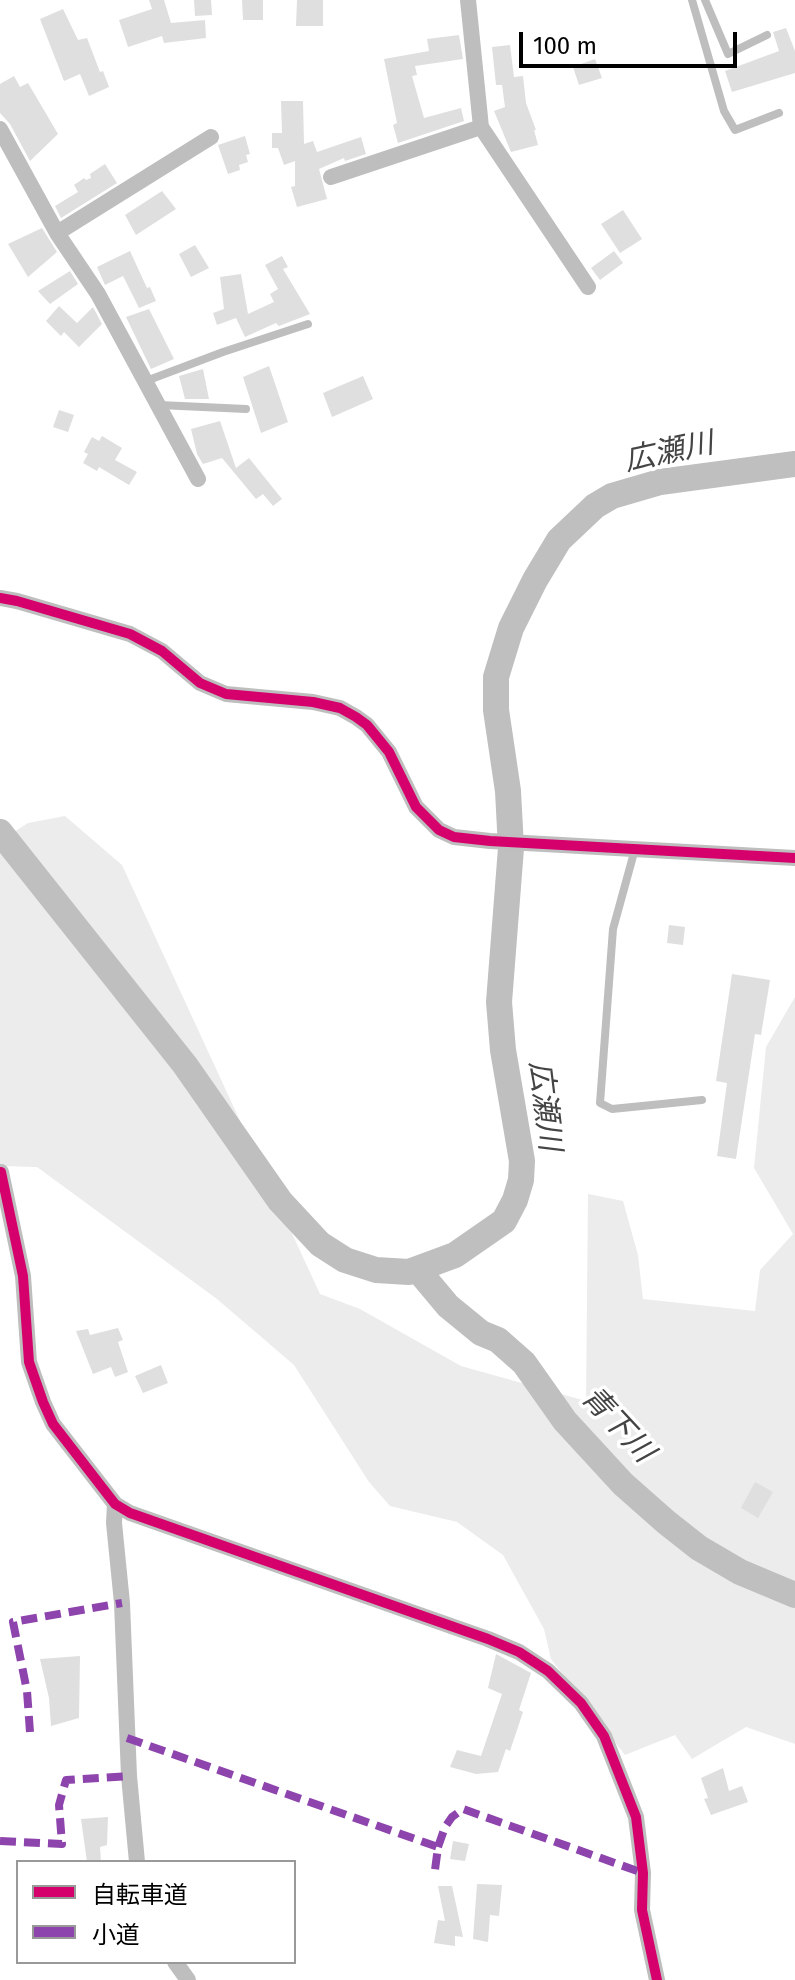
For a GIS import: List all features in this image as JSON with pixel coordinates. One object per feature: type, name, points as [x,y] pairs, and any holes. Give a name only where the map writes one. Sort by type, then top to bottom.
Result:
[{"type":"street","points":[[468,0],[481,127],[588,287]]},
{"type":"street","points":[[331,177],[481,127]]},
{"type":"street","points":[[0,129],[57,233],[98,294],[198,479]]},
{"type":"street","points":[[57,233],[211,137]]},
{"type":"street","points":[[0,598],[130,634],[162,651],[200,683],[226,694],[289,699],[340,708],[367,725],[377,736],[389,752],[416,807],[439,830],[454,837],[795,858]]},
{"type":"street","points":[[1,1172],[23,1276],[29,1362],[38,1389],[53,1424],[115,1504],[130,1513],[488,1639],[519,1652],[548,1671],[581,1703],[604,1736],[636,1817],[643,1873],[642,1910],[657,1980]]},
{"type":"street","points":[[115,1504],[129,1776],[137,1860]]},
{"type":"lane","points":[[692,0],[724,111],[735,130],[779,113]]},
{"type":"lane","points":[[705,0],[728,54],[767,35]]},
{"type":"lane","points":[[146,381],[308,324]]},
{"type":"lane","points":[[159,405],[246,409]]},
{"type":"lane","points":[[635,848],[613,929],[600,1103],[612,1109],[702,1100]]},
{"type":"shaded area","points":[[65,816],[122,865],[320,1294],[360,1309],[461,1366],[586,1401],[588,1194],[623,1201],[638,1255],[643,1299],[755,1311],[760,1270],[793,1234],[754,1168],[766,1047],[795,997],[795,1744],[746,1727],[692,1759],[675,1735],[625,1755],[551,1659],[544,1629],[503,1555],[457,1522],[390,1506],[369,1482],[294,1365],[217,1299],[37,1167],[0,1166],[0,841],[28,823]]},
{"type":"building","points":[[149,0],[164,0],[171,23],[205,20],[206,38],[164,43],[162,36],[128,47],[119,20],[152,9]]},
{"type":"building","points":[[194,0],[211,0],[212,15],[195,16]]},
{"type":"building","points":[[242,0],[263,0],[263,20],[243,20]]},
{"type":"building","points":[[297,0],[323,0],[323,26],[296,26]]},
{"type":"building","points":[[63,9],[78,40],[87,38],[109,87],[89,96],[80,74],[64,81],[40,19]]},
{"type":"building","points":[[786,28],[795,51],[795,73],[732,92],[725,71],[779,51],[773,32]]},
{"type":"building","points":[[459,35],[463,59],[415,66],[417,75],[412,76],[424,118],[461,108],[464,121],[398,143],[384,59],[429,51],[427,39]]},
{"type":"building","points":[[510,45],[514,77],[523,76],[526,103],[538,145],[511,152],[494,111],[505,107],[502,85],[496,85],[492,47]]},
{"type":"building","points":[[595,59],[602,78],[579,85],[573,67]]},
{"type":"building","points":[[14,76],[20,87],[28,83],[58,134],[30,161],[10,124],[0,113],[0,84]]},
{"type":"building","points":[[281,101],[303,101],[304,144],[313,141],[317,152],[361,137],[366,154],[345,161],[344,158],[319,169],[327,199],[297,207],[291,187],[295,186],[295,161],[284,165],[278,148],[272,148],[272,133],[282,133]]},
{"type":"building","points":[[245,136],[250,154],[246,155],[248,162],[239,165],[240,170],[228,174],[218,145]]},
{"type":"building","points":[[105,164],[117,183],[61,218],[55,206],[78,192],[74,185],[84,178],[91,178],[90,174]]},
{"type":"building","points":[[162,191],[176,209],[136,235],[125,215]]},
{"type":"building","points":[[623,210],[642,239],[620,253],[601,224]]},
{"type":"building","points":[[42,228],[57,252],[28,277],[8,244]]},
{"type":"building","points":[[195,245],[209,268],[191,277],[179,254]]},
{"type":"building","points":[[130,251],[156,301],[139,308],[123,276],[105,285],[97,267]]},
{"type":"building","points":[[614,251],[623,263],[600,280],[591,268]]},
{"type":"building","points":[[282,256],[288,267],[283,269],[310,314],[279,326],[276,323],[245,337],[236,318],[217,325],[213,313],[224,309],[220,277],[241,274],[248,314],[274,302],[270,294],[278,289],[265,265]]},
{"type":"building","points":[[70,271],[78,284],[50,304],[38,291]]},
{"type":"building","points":[[59,306],[77,323],[93,307],[102,324],[79,347],[64,332],[61,336],[46,321]]},
{"type":"building","points":[[149,309],[174,359],[151,369],[126,317]]},
{"type":"building","points":[[269,366],[288,422],[261,433],[243,377]]},
{"type":"building","points":[[203,369],[209,399],[185,399],[179,376]]},
{"type":"building","points":[[363,376],[373,399],[332,417],[323,393]]},
{"type":"building","points":[[59,410],[74,415],[68,432],[53,427]]},
{"type":"building","points":[[220,421],[236,468],[249,458],[282,499],[273,506],[263,494],[256,499],[222,458],[203,464],[197,454],[191,429]]},
{"type":"building","points":[[102,436],[122,448],[115,460],[137,472],[129,485],[99,467],[97,471],[83,463],[88,454],[84,452],[92,437],[99,441]]},
{"type":"building","points":[[669,925],[685,927],[683,945],[667,943]]},
{"type":"building","points":[[732,974],[770,980],[761,1035],[755,1034],[736,1159],[717,1156],[727,1083],[716,1081]]},
{"type":"building","points":[[118,1328],[123,1340],[118,1342],[128,1372],[115,1377],[111,1367],[93,1374],[76,1331],[88,1329],[90,1335]]},
{"type":"building","points":[[161,1365],[168,1383],[143,1393],[135,1376]]},
{"type":"building","points":[[755,1482],[773,1492],[758,1518],[741,1508]]},
{"type":"building","points":[[496,1654],[531,1673],[519,1710],[523,1712],[510,1751],[506,1749],[498,1772],[476,1774],[450,1767],[457,1750],[481,1756],[502,1694],[488,1688]]},
{"type":"building","points":[[80,1656],[79,1718],[51,1726],[49,1698],[40,1659]]},
{"type":"building","points":[[723,1768],[729,1791],[742,1786],[748,1802],[711,1815],[704,1799],[708,1798],[701,1778]]},
{"type":"building","points":[[108,1817],[107,1845],[100,1847],[101,1860],[87,1860],[81,1819]]},
{"type":"building","points":[[453,1841],[469,1844],[465,1861],[450,1859]]},
{"type":"building","points":[[477,1884],[502,1885],[499,1916],[490,1915],[488,1942],[473,1939]]},
{"type":"building","points":[[438,1886],[452,1886],[463,1937],[455,1936],[455,1946],[434,1943],[438,1920],[445,1921]]},
{"type":"waterway","name":"広瀬川","points":[[0,832],[185,1065],[280,1201],[320,1244],[345,1260],[376,1270],[409,1272],[455,1255],[504,1221],[521,1180],[522,1161],[503,1050],[499,1002],[511,848],[508,791],[496,710],[496,677],[511,628],[559,540],[595,506],[612,496],[660,482],[795,464]]},
{"type":"waterway","name":"青下川","points":[[417,1269],[448,1306],[481,1333],[498,1340],[524,1363],[565,1421],[623,1484],[666,1522],[699,1548],[740,1572],[795,1595]]},
{"type":"marked path","points":[[30,1732],[27,1691],[13,1622],[122,1603]]},
{"type":"marked path","points":[[127,1738],[438,1847],[435,1870]]},
{"type":"marked path","points":[[0,1841],[62,1844],[59,1805],[66,1780],[129,1776]]},
{"type":"marked path","points":[[438,1847],[445,1827],[463,1809],[643,1873]]},
{"type":"cycle path","points":[[0,598],[130,634],[162,651],[200,683],[226,694],[313,702],[340,708],[367,725],[389,752],[416,807],[439,830],[454,837],[795,858]]},
{"type":"cycle path","points":[[1,1172],[23,1276],[29,1362],[53,1424],[115,1504],[130,1513],[488,1639],[519,1652],[548,1671],[581,1703],[604,1736],[636,1817],[643,1873],[642,1910],[657,1980]]}]
